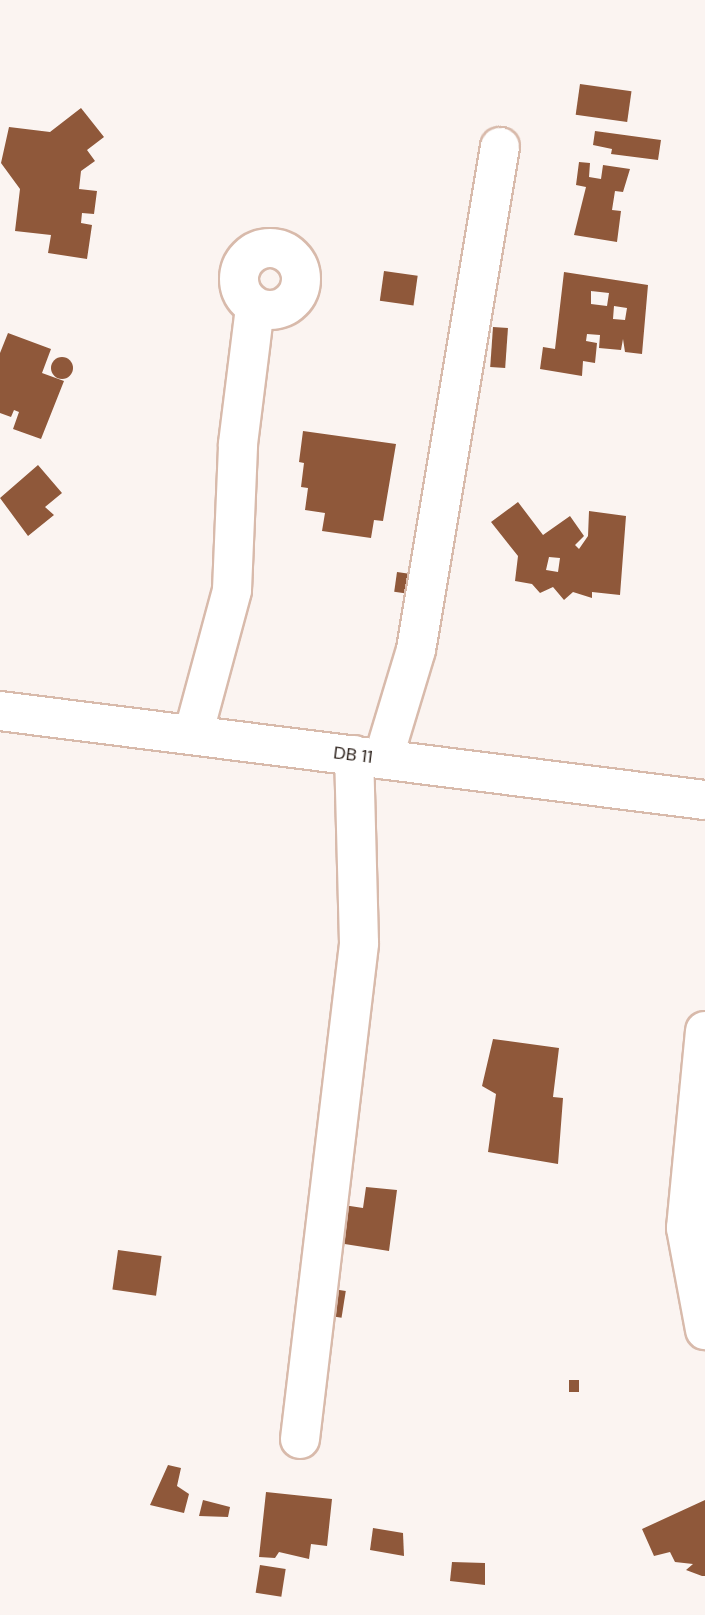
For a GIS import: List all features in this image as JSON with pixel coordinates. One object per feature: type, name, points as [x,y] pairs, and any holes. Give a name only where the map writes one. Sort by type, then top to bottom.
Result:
[{"type":"street","points":[[300,1439],[359,943],[368,757],[416,650],[500,147]]},
{"type":"street","points":[[193,735],[232,590],[239,444],[255,307]]},
{"type":"street","name":"DB 11","points":[[0,711],[705,800]]},
{"type":"street","points":[[705,1031],[686,1228],[705,1330]]},
{"type":"building","points":[[580,84],[631,91],[627,122],[576,115]]},
{"type":"building","points":[[81,108],[104,137],[87,150],[95,161],[81,171],[79,189],[97,191],[94,214],[82,213],[81,223],[92,225],[87,259],[48,253],[51,235],[15,231],[20,189],[1,163],[9,127],[50,132]]},
{"type":"building","points":[[595,131],[661,140],[658,160],[611,154],[612,149],[593,145]]},
{"type":"building","points":[[579,162],[590,163],[589,177],[601,179],[603,165],[630,169],[623,192],[615,191],[612,210],[621,211],[617,242],[574,235],[586,187],[576,185]]},
{"type":"building","points":[[384,271],[418,276],[413,305],[380,301]]},
{"type":"building","points":[[564,272],[648,285],[642,354],[625,352],[623,339],[621,350],[599,348],[600,335],[587,334],[586,341],[597,343],[595,363],[583,361],[582,376],[540,369],[543,347],[555,349]],"holes":[[[591,291],[609,293],[607,306],[591,304]],[[614,306],[627,308],[625,320],[613,319]]]},
{"type":"building","points":[[493,327],[508,328],[505,368],[490,367]]},
{"type":"building","points":[[8,333],[51,349],[42,373],[64,381],[41,439],[13,429],[19,412],[14,410],[11,417],[0,413],[0,353]]},
{"type":"building","points":[[62,357],[70,360],[73,368],[70,376],[62,379],[54,376],[51,368],[54,360]]},
{"type":"building","points":[[303,431],[396,444],[383,521],[374,520],[371,538],[322,531],[325,513],[305,510],[308,488],[301,487],[304,463],[299,462]]},
{"type":"building","points":[[38,465],[62,493],[45,507],[54,515],[28,536],[0,498]]},
{"type":"building","points":[[518,502],[543,535],[570,516],[584,536],[575,545],[579,549],[588,536],[589,511],[626,516],[620,595],[592,592],[592,598],[573,592],[564,600],[553,587],[540,593],[532,584],[515,581],[518,556],[491,522]],"holes":[[[549,557],[560,558],[558,572],[546,570]]]},
{"type":"building","points":[[397,572],[418,575],[415,595],[394,592]]},
{"type":"building","points":[[493,1039],[559,1048],[553,1097],[563,1098],[558,1164],[488,1152],[496,1094],[482,1086]]},
{"type":"building","points":[[366,1187],[397,1190],[389,1251],[332,1242],[337,1204],[363,1208]]},
{"type":"building","points":[[118,1250],[162,1256],[156,1296],[112,1290]]},
{"type":"building","points":[[327,1288],[346,1291],[342,1318],[323,1315]]},
{"type":"building","points":[[569,1380],[579,1380],[579,1392],[569,1392]]},
{"type":"building","points":[[168,1465],[181,1468],[177,1486],[189,1494],[184,1513],[150,1505]]},
{"type":"building","points":[[266,1492],[332,1499],[327,1546],[311,1544],[309,1559],[279,1552],[275,1558],[259,1557]]},
{"type":"building","points":[[203,1500],[230,1507],[228,1517],[199,1516]]},
{"type":"building","points":[[705,1500],[705,1576],[702,1576],[686,1570],[693,1564],[675,1562],[670,1552],[654,1556],[642,1529]]},
{"type":"building","points":[[373,1528],[403,1533],[404,1556],[370,1550]]},
{"type":"building","points":[[452,1562],[485,1563],[485,1585],[450,1581]]},
{"type":"building","points":[[260,1565],[286,1569],[281,1597],[256,1593]]}]
